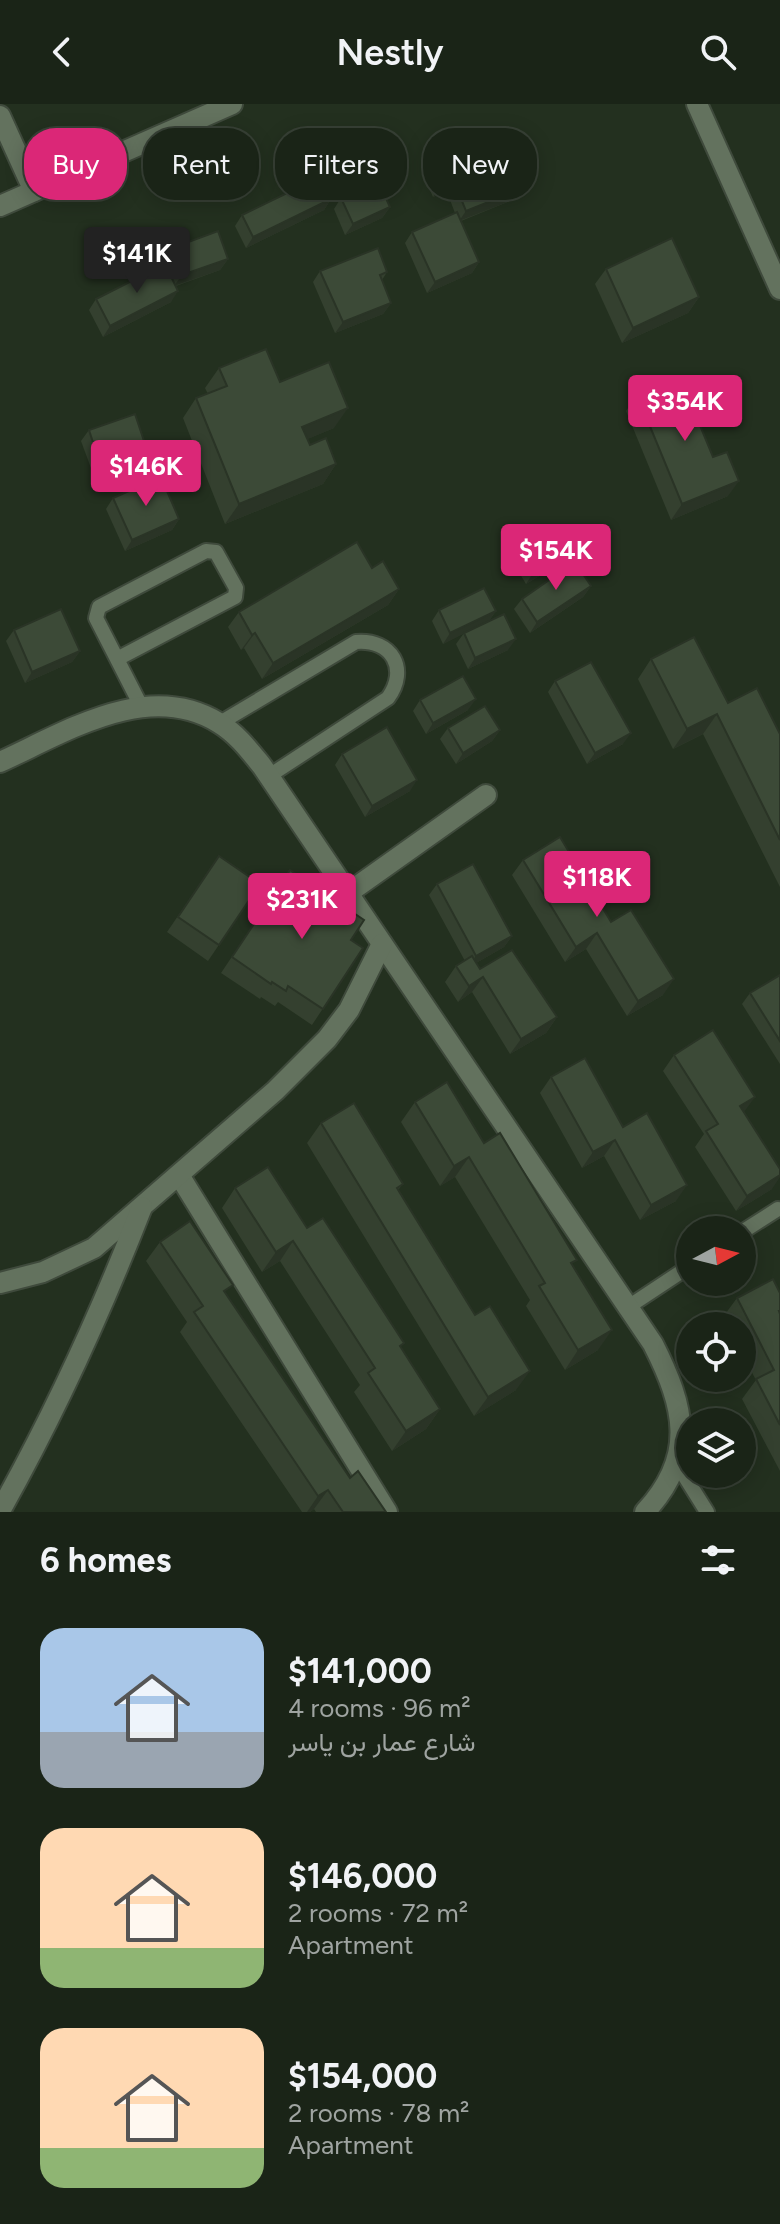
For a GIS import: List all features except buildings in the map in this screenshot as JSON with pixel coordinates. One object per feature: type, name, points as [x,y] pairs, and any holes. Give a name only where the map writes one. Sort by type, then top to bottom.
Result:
[{"type":"street","points":[[127,150],[232,104]]},
{"type":"street","points":[[697,104],[780,289]]},
{"type":"street","points":[[0,116],[24,169]]},
{"type":"street","points":[[0,206],[24,195]]},
{"type":"street","points":[[0,762],[114,712],[141,706],[180,708],[198,713],[220,723],[242,741],[269,776],[653,1344],[667,1371],[679,1408]]},
{"type":"street","points":[[348,893],[486,795]]},
{"type":"street","points":[[0,1283],[43,1272],[94,1248],[302,1067],[327,1039],[355,999],[382,944]]},
{"type":"street","points":[[179,1175],[387,1512]]},
{"type":"street","points":[[0,1511],[70,1378],[144,1204]]},
{"type":"street","points":[[645,1512],[664,1492],[676,1466]]},
{"type":"lane","points":[[117,659],[235,597],[236,588],[216,552],[206,551],[99,607],[96,618],[141,706]]},
{"type":"lane","points":[[220,723],[356,642],[367,641],[387,649],[398,668],[398,679],[388,698],[269,776]]},
{"type":"lane","points":[[756,1223],[778,1209]]},
{"type":"lane","points":[[628,1307],[676,1275]]},
{"type":"lane","points":[[692,1488],[707,1512]]}]
